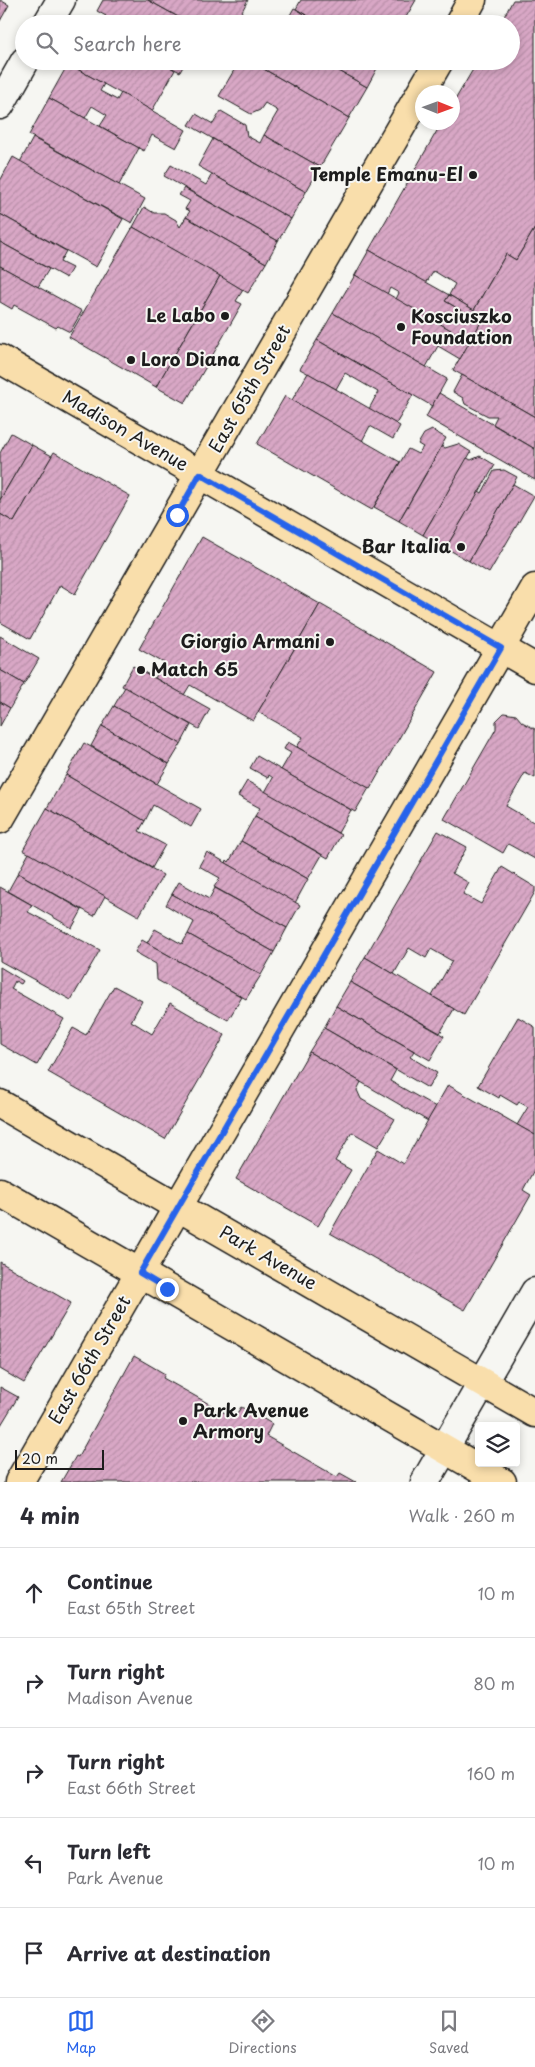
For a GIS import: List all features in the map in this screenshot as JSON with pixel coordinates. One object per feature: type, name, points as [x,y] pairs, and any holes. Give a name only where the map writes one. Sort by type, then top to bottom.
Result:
[{"type":"main road","points":[[464,15],[472,0]]},
{"type":"main road","name":"East 65th Street","points":[[0,820],[434,70]]},
{"type":"main road","name":"Madison Avenue","points":[[0,359],[535,668]]},
{"type":"main road","name":"East 66th Street","points":[[19,1482],[535,588]]},
{"type":"main road","name":"Park Avenue","points":[[0,1104],[535,1413]]},
{"type":"main road","points":[[0,1192],[502,1482]]},
{"type":"street","points":[[52,15],[61,0]]},
{"type":"street","points":[[0,105],[20,70]]},
{"type":"street","points":[[425,1482],[535,1292]]},
{"type":"building","points":[[0,0],[9,5],[0,21]]},
{"type":"building","points":[[103,0],[148,0],[175,15],[104,15],[97,11]]},
{"type":"building","points":[[148,0],[248,0],[240,15],[175,15]]},
{"type":"building","points":[[301,0],[416,0],[407,15],[306,15],[296,9]]},
{"type":"building","name":"Temple Emanu-El","points":[[513,0],[535,0],[535,228],[516,260],[506,254],[474,310],[449,295],[455,284],[434,271],[426,283],[369,250],[437,130],[460,130],[460,91],[473,70],[520,70],[520,15],[505,15]]},
{"type":"building","points":[[294,8],[306,15],[290,15]]},
{"type":"building","points":[[65,70],[79,70],[104,84],[100,91],[117,100],[121,93],[186,130],[176,148],[152,135],[144,151],[100,126],[107,115],[92,106],[85,118],[49,98]]},
{"type":"building","points":[[79,70],[175,70],[152,111]]},
{"type":"building","points":[[234,70],[266,70],[349,118],[320,167],[264,135],[278,111],[265,103],[260,110],[251,114],[219,96]]},
{"type":"building","points":[[266,70],[338,70],[367,87],[349,118]]},
{"type":"building","points":[[338,70],[376,70],[367,87]]},
{"type":"building","points":[[49,98],[139,148],[119,185],[29,135]]},
{"type":"building","points":[[221,111],[245,125],[247,136],[260,143],[264,135],[320,167],[306,192],[189,125],[196,114],[213,124]]},
{"type":"building","points":[[33,138],[145,199],[132,223],[20,162]]},
{"type":"building","points":[[213,139],[306,192],[291,219],[198,166]]},
{"type":"building","points":[[13,157],[123,219],[96,267],[0,214],[0,181]]},
{"type":"building","points":[[171,165],[206,185],[212,174],[291,219],[278,241],[164,176]]},
{"type":"building","points":[[184,188],[278,241],[266,263],[186,217],[190,211],[185,209],[190,201],[179,195]]},
{"type":"building","points":[[144,207],[154,213],[164,213],[176,220],[180,227],[186,217],[266,263],[248,293],[133,227]]},
{"type":"building","points":[[0,214],[66,251],[60,262],[72,268],[66,278],[0,242]]},
{"type":"building","points":[[133,227],[220,276],[156,387],[69,337]]},
{"type":"building","points":[[535,228],[535,417],[453,370],[481,322],[445,301],[449,295],[474,310],[506,254],[516,260]]},
{"type":"building","points":[[0,242],[49,269],[38,287],[0,266]]},
{"type":"building","points":[[369,250],[449,295],[445,301],[481,322],[470,341],[396,299],[399,293],[390,288],[387,294],[355,275]]},
{"type":"building","points":[[0,266],[82,311],[70,332],[58,326],[56,328],[14,305],[12,309],[0,302]]},
{"type":"building","name":"Kosciuszko Foundation","points":[[355,275],[470,341],[460,359],[438,346],[426,367],[333,313]]},
{"type":"building","points":[[220,276],[243,290],[236,301],[242,304],[185,403],[156,387]]},
{"type":"building","points":[[333,313],[447,379],[432,406],[317,340]]},
{"type":"building","points":[[317,340],[413,395],[396,424],[369,409],[378,392],[345,373],[336,389],[300,369]]},
{"type":"building","points":[[308,373],[400,426],[393,439],[370,426],[362,441],[292,400]]},
{"type":"building","points":[[462,375],[535,417],[535,449],[493,424],[497,416],[488,416],[465,404],[463,398],[453,392]]},
{"type":"building","points":[[439,393],[535,449],[535,480],[426,417]]},
{"type":"building","points":[[285,396],[400,462],[372,510],[257,444]]},
{"type":"building","points":[[432,430],[446,438],[399,521],[374,507],[408,449],[418,454],[423,447],[418,444],[424,434]]},
{"type":"building","points":[[11,433],[32,445],[0,500],[0,453]]},
{"type":"building","points":[[458,444],[471,452],[423,535],[399,521],[442,446],[445,448]]},
{"type":"building","points":[[32,445],[52,456],[14,522],[0,514],[0,500]]},
{"type":"building","points":[[54,452],[130,496],[75,594],[60,585],[30,639],[0,622],[0,514],[14,522]]},
{"type":"building","points":[[480,456],[495,465],[446,548],[423,535],[467,458],[471,460]]},
{"type":"building","points":[[504,470],[517,477],[469,561],[446,548],[479,491],[482,493],[494,471]]},
{"type":"building","points":[[513,484],[534,496],[489,573],[469,561]]},
{"type":"building","points":[[202,537],[320,604],[253,721],[190,685],[184,695],[155,678],[164,663],[139,649]]},
{"type":"building","points":[[320,604],[437,672],[370,789],[297,747],[303,737],[258,712]]},
{"type":"building","points":[[0,636],[39,659],[24,684],[0,670]]},
{"type":"building","points":[[133,666],[210,709],[199,729],[122,686]]},
{"type":"building","points":[[0,670],[24,684],[10,708],[0,702]]},
{"type":"building","points":[[125,687],[191,725],[181,744],[114,706]]},
{"type":"building","points":[[0,702],[10,708],[0,726]]},
{"type":"building","points":[[114,706],[181,744],[169,764],[102,726]]},
{"type":"building","points":[[504,713],[516,715],[522,722],[535,729],[535,778],[525,773],[506,806],[535,823],[535,859],[508,844],[503,853],[444,819],[496,729],[496,721]]},
{"type":"building","points":[[102,726],[169,764],[157,784],[91,746]]},
{"type":"building","points":[[288,742],[369,788],[355,812],[281,770],[291,753],[284,749]]},
{"type":"building","points":[[84,743],[201,809],[191,827],[153,805],[145,821],[66,775]]},
{"type":"building","points":[[257,756],[351,810],[338,833],[265,792],[273,778],[269,775],[268,778],[250,768]]},
{"type":"building","points":[[66,775],[145,821],[139,831],[165,845],[152,868],[47,808]]},
{"type":"building","points":[[247,781],[341,835],[328,858],[255,816],[260,808],[238,796]]},
{"type":"building","points":[[47,808],[163,875],[139,916],[23,850]]},
{"type":"building","points":[[255,816],[322,855],[308,879],[241,841]]},
{"type":"building","points":[[438,831],[467,847],[452,873],[469,883],[463,894],[481,904],[502,867],[535,887],[535,892],[464,1015],[432,996],[452,961],[431,949],[426,958],[409,948],[394,974],[365,957]]},
{"type":"building","points":[[241,841],[308,879],[295,903],[226,863],[227,860],[229,862]]},
{"type":"building","points":[[207,852],[300,905],[287,928],[214,887],[220,878],[199,866]]},
{"type":"building","points":[[29,853],[105,896],[94,916],[18,873]]},
{"type":"building","points":[[18,873],[82,910],[72,928],[8,891]]},
{"type":"building","points":[[179,882],[209,899],[215,888],[287,928],[274,952],[172,894]]},
{"type":"building","points":[[0,887],[32,905],[28,912],[100,950],[71,1000],[0,961]]},
{"type":"building","points":[[172,894],[274,952],[261,975],[188,934],[194,922],[166,905]]},
{"type":"building","points":[[155,929],[182,944],[188,934],[261,975],[246,999],[147,943]]},
{"type":"building","points":[[142,940],[242,997],[228,1020],[157,980],[156,964],[135,952]]},
{"type":"building","points":[[365,957],[454,1009],[440,1033],[350,982]]},
{"type":"building","points":[[0,967],[23,981],[21,984],[15,981],[11,989],[64,1019],[37,1065],[0,1044]]},
{"type":"building","points":[[350,982],[444,1036],[430,1060],[336,1006]]},
{"type":"building","points":[[114,986],[142,1001],[131,1021],[152,1034],[170,1003],[225,1035],[165,1139],[48,1072],[73,1028],[86,1035]]},
{"type":"building","points":[[336,1006],[414,1051],[410,1057],[437,1073],[428,1088],[324,1028]]},
{"type":"building","points":[[518,1017],[535,1027],[535,1135],[517,1125],[528,1107],[519,1102],[517,1105],[500,1095],[499,1098],[478,1086]]},
{"type":"building","points":[[324,1028],[396,1070],[390,1081],[436,1107],[428,1121],[309,1052]]},
{"type":"building","points":[[309,1052],[361,1082],[357,1090],[361,1099],[395,1119],[378,1147],[352,1132],[335,1161],[351,1170],[318,1226],[236,1179]]},
{"type":"building","points":[[448,1085],[535,1135],[535,1168],[523,1190],[531,1195],[465,1310],[330,1233],[378,1149],[403,1164]]},
{"type":"building","points":[[0,1262],[71,1303],[24,1383],[0,1369]]},
{"type":"building","name":"Park Avenue Armory","points":[[134,1356],[165,1374],[163,1378],[234,1418],[241,1407],[262,1418],[272,1424],[266,1436],[337,1477],[340,1473],[356,1482],[61,1482],[76,1456],[78,1457]]},
{"type":"building","points":[[0,1387],[18,1397],[1,1425],[0,1424]]},
{"type":"place","name":"Temple Emanu-El","points":[[473,175]]},
{"type":"place","name":"Le Labo","points":[[225,316]]},
{"type":"place","name":"Kosciuszko Foundation","points":[[401,327]]},
{"type":"place","name":"Loro Diana","points":[[131,360]]},
{"type":"place","name":"Bar Italia","points":[[461,547]]},
{"type":"place","name":"Giorgio Armani","points":[[330,642]]},
{"type":"place","name":"Match 65","points":[[141,670]]},
{"type":"place","name":"Park Avenue Armory","points":[[183,1421]]},
{"type":"route","points":[[167,1289],[140,1273],[501,648],[200,474],[177,515]]}]
